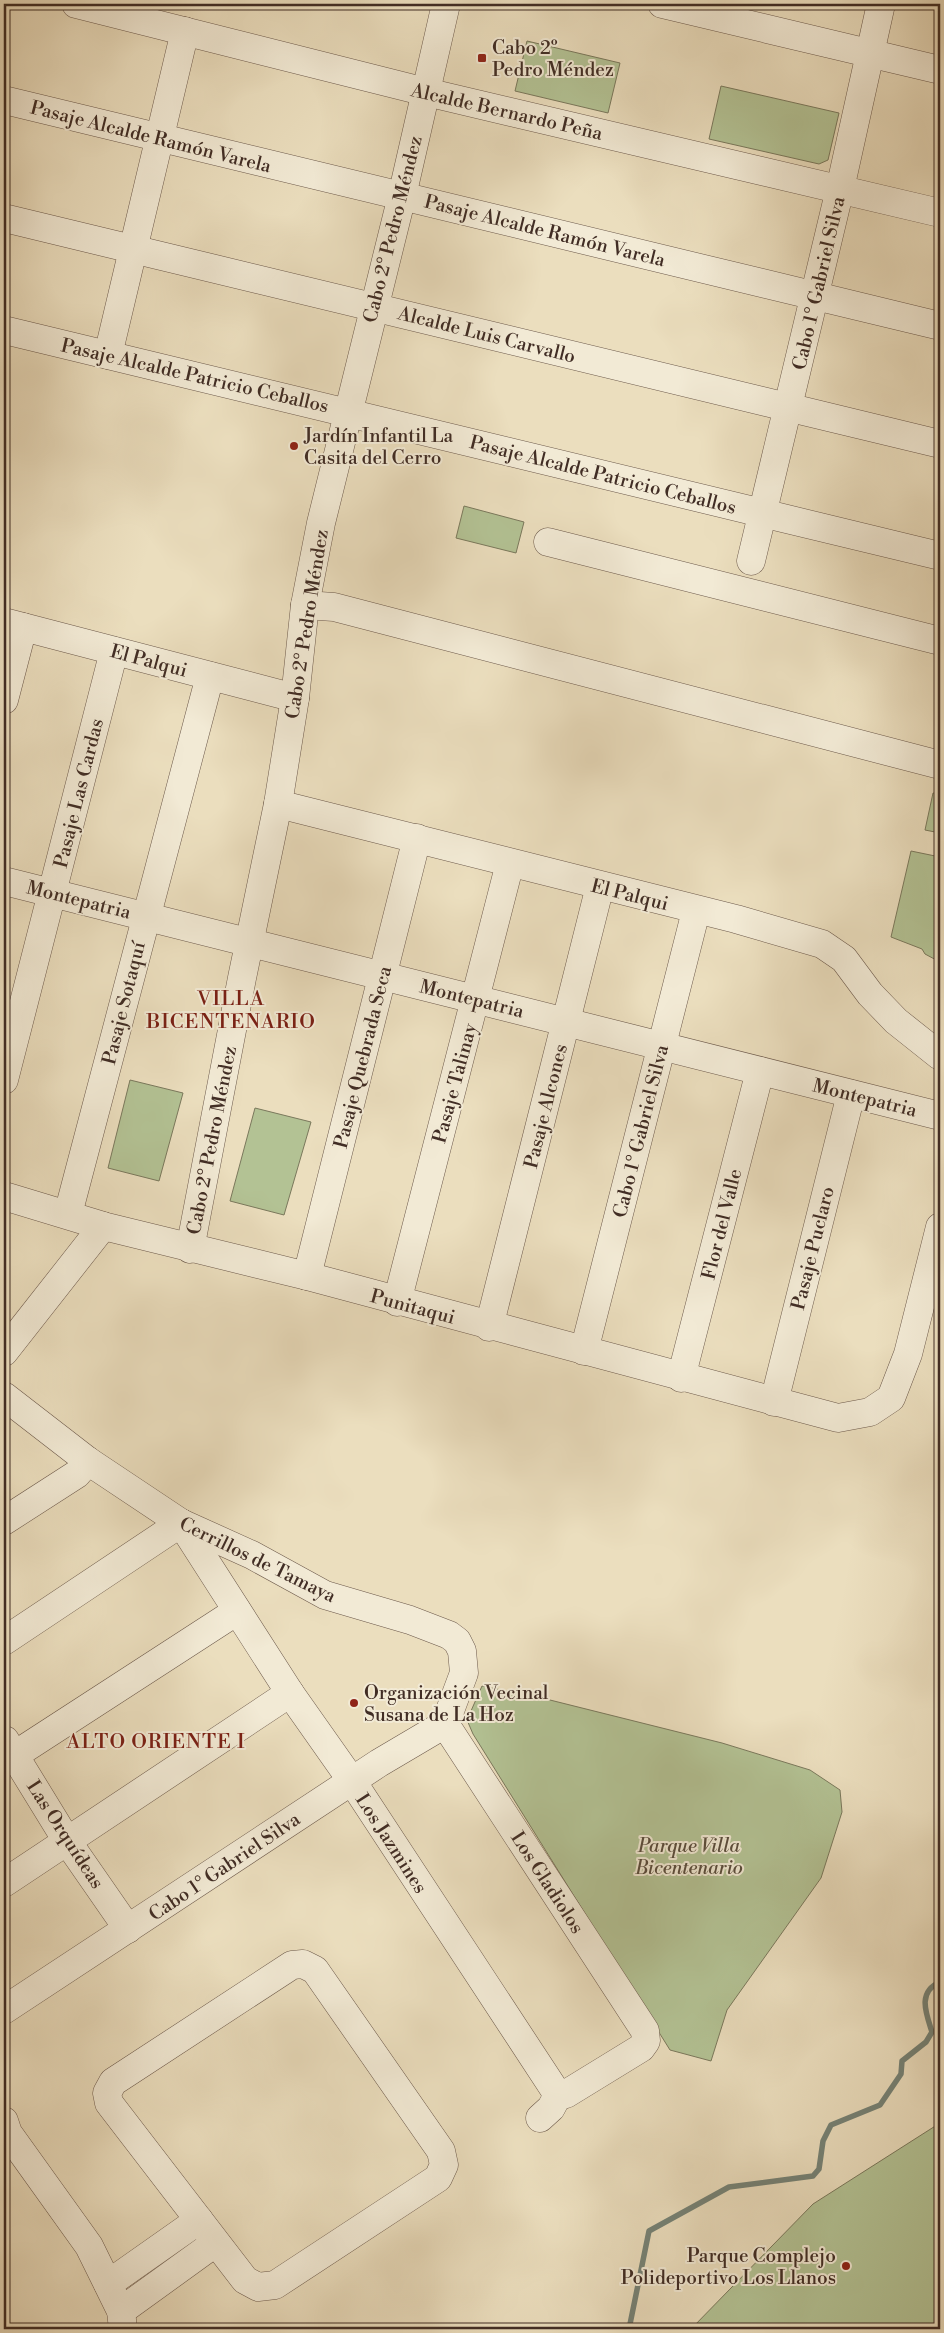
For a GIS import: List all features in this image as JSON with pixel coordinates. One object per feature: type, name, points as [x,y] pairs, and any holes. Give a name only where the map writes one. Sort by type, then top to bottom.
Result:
[{"type":"street","name":"Alcalde Bernardo Peña","points":[[76,4],[426,92],[940,213]]},
{"type":"street","name":"Cabo 2° Pedro Méndez","points":[[190,1249],[278,804],[295,698],[305,605],[321,523],[402,196],[446,4]]},
{"type":"street","points":[[662,4],[940,70]]},
{"type":"street","name":"Cabo 1° Gabriel Silva","points":[[751,561],[840,189],[881,4]]},
{"type":"street","points":[[108,355],[162,138],[185,31]]},
{"type":"street","name":"Pasaje Alcalde Ramón Varela","points":[[4,100],[940,326]]},
{"type":"street","name":"Alcalde Luis Carvallo","points":[[4,218],[940,444]]},
{"type":"street","name":"Pasaje Alcalde Patricio Ceballos","points":[[4,330],[940,556]]},
{"type":"street","points":[[548,542],[940,641]]},
{"type":"street","points":[[305,605],[334,607],[940,765]]},
{"type":"street","points":[[4,700],[13,624]]},
{"type":"street","name":"El Palqui","points":[[13,624],[295,698]]},
{"type":"street","name":"Pasaje Las Cardas","points":[[4,1080],[114,651]]},
{"type":"street","name":"Pasaje Sotaquí","points":[[68,1214],[145,915],[210,676]]},
{"type":"street","name":"El Palqui","points":[[278,804],[417,838],[809,940],[834,950],[844,959],[870,994],[896,1021],[940,1056]]},
{"type":"street","name":"Pasaje Quebrada Seca","points":[[307,1276],[417,838]]},
{"type":"street","name":"Pasaje Talinay","points":[[397,1302],[510,863]]},
{"type":"street","name":"Montepatria","points":[[4,881],[940,1116]]},
{"type":"street","name":"Pasaje Alcones","points":[[489,1326],[600,886]]},
{"type":"street","name":"Cabo 1° Gabriel Silva","points":[[584,1351],[696,911]]},
{"type":"street","name":"Flor del Valle","points":[[681,1378],[760,1071]]},
{"type":"street","name":"Pasaje Puclaro","points":[[774,1402],[851,1094]]},
{"type":"street","name":"Punitaqui","points":[[4,1196],[103,1226],[190,1249],[307,1276],[681,1378],[838,1418],[870,1412],[891,1398],[908,1354],[940,1226]]},
{"type":"street","points":[[4,1352],[103,1226]]},
{"type":"street","name":"Cerrillos de Tamaya","points":[[4,1396],[88,1461],[181,1523],[252,1555],[325,1595],[410,1620],[449,1635],[457,1641],[462,1651],[464,1673],[445,1724]]},
{"type":"street","points":[[4,1521],[78,1474],[88,1461]]},
{"type":"street","points":[[4,1641],[181,1523]]},
{"type":"street","name":"Los Jazmines","points":[[181,1523],[290,1693],[352,1781],[552,2089],[558,2095]]},
{"type":"street","points":[[7,1752],[231,1602],[252,1555]]},
{"type":"street","points":[[4,1883],[290,1693]]},
{"type":"street","name":"Cabo 1° Gabriel Silva","points":[[4,2010],[352,1781],[445,1724]]},
{"type":"street","name":"Los Gladiolos","points":[[445,1724],[644,2031],[646,2042],[641,2048],[566,2094],[558,2095]]},
{"type":"street","name":"Las Orquídeas","points":[[7,1752],[128,1929]]},
{"type":"street","points":[[303,1964],[315,1970],[441,2151],[444,2165],[438,2178],[275,2285],[258,2287],[245,2280],[215,2243],[110,2103],[107,2093],[113,2082],[292,1965],[303,1964]]},
{"type":"street","points":[[540,2118],[550,2108],[558,2095]]},
{"type":"street","points":[[4,2121],[8,2133],[89,2246],[108,2284],[122,2320],[215,2243]]},
{"type":"street","points":[[108,2284],[199,2220]]},
{"type":"green space","points":[[527,41],[620,63],[608,113],[515,91]]},
{"type":"green space","points":[[721,86],[839,113],[828,160],[819,164],[709,139]]},
{"type":"green space","points":[[464,506],[524,522],[516,553],[456,538]]},
{"type":"green space","points":[[933,793],[940,794],[940,833],[925,830]]},
{"type":"green space","points":[[911,851],[940,857],[940,962],[925,954],[922,949],[891,937]]},
{"type":"green space","points":[[130,1080],[183,1093],[159,1181],[108,1168]]},
{"type":"green space","points":[[255,1108],[311,1122],[284,1215],[230,1201]]},
{"type":"green space","name":"Parque Villa Bicentenario","points":[[482,1686],[550,1700],[722,1743],[810,1770],[840,1790],[842,1812],[821,1878],[727,2010],[711,2061],[670,2050],[473,1734],[467,1720]]},
{"type":"green space","name":"Parque Complejo Polideportivo Los Llanos","points":[[940,2123],[940,2329],[691,2329],[813,2204]]},
{"type":"waterway","points":[[629,2329],[649,2231],[729,2187],[813,2176],[819,2169],[823,2141],[831,2125],[880,2105],[901,2074],[902,2061],[926,2042],[932,2032],[926,2010],[926,1997],[928,1991],[940,1982]]},
{"type":"place","name":"Cabo 2º Pedro Méndez","points":[[482,58]]},
{"type":"place","name":"Jardín Infantil La Casita del Cerro","points":[[294,446]]},
{"type":"place","name":"Organización Vecinal Susana de La Hoz","points":[[354,1703]]},
{"type":"place","name":"Parque Complejo Polideportivo Los Llanos","points":[[846,2266]]},
{"type":"district","name":"VILLA BICENTENARIO","points":[[231,1010]]},
{"type":"district","name":"ALTO ORIENTE I","points":[[156,1741]]}]
